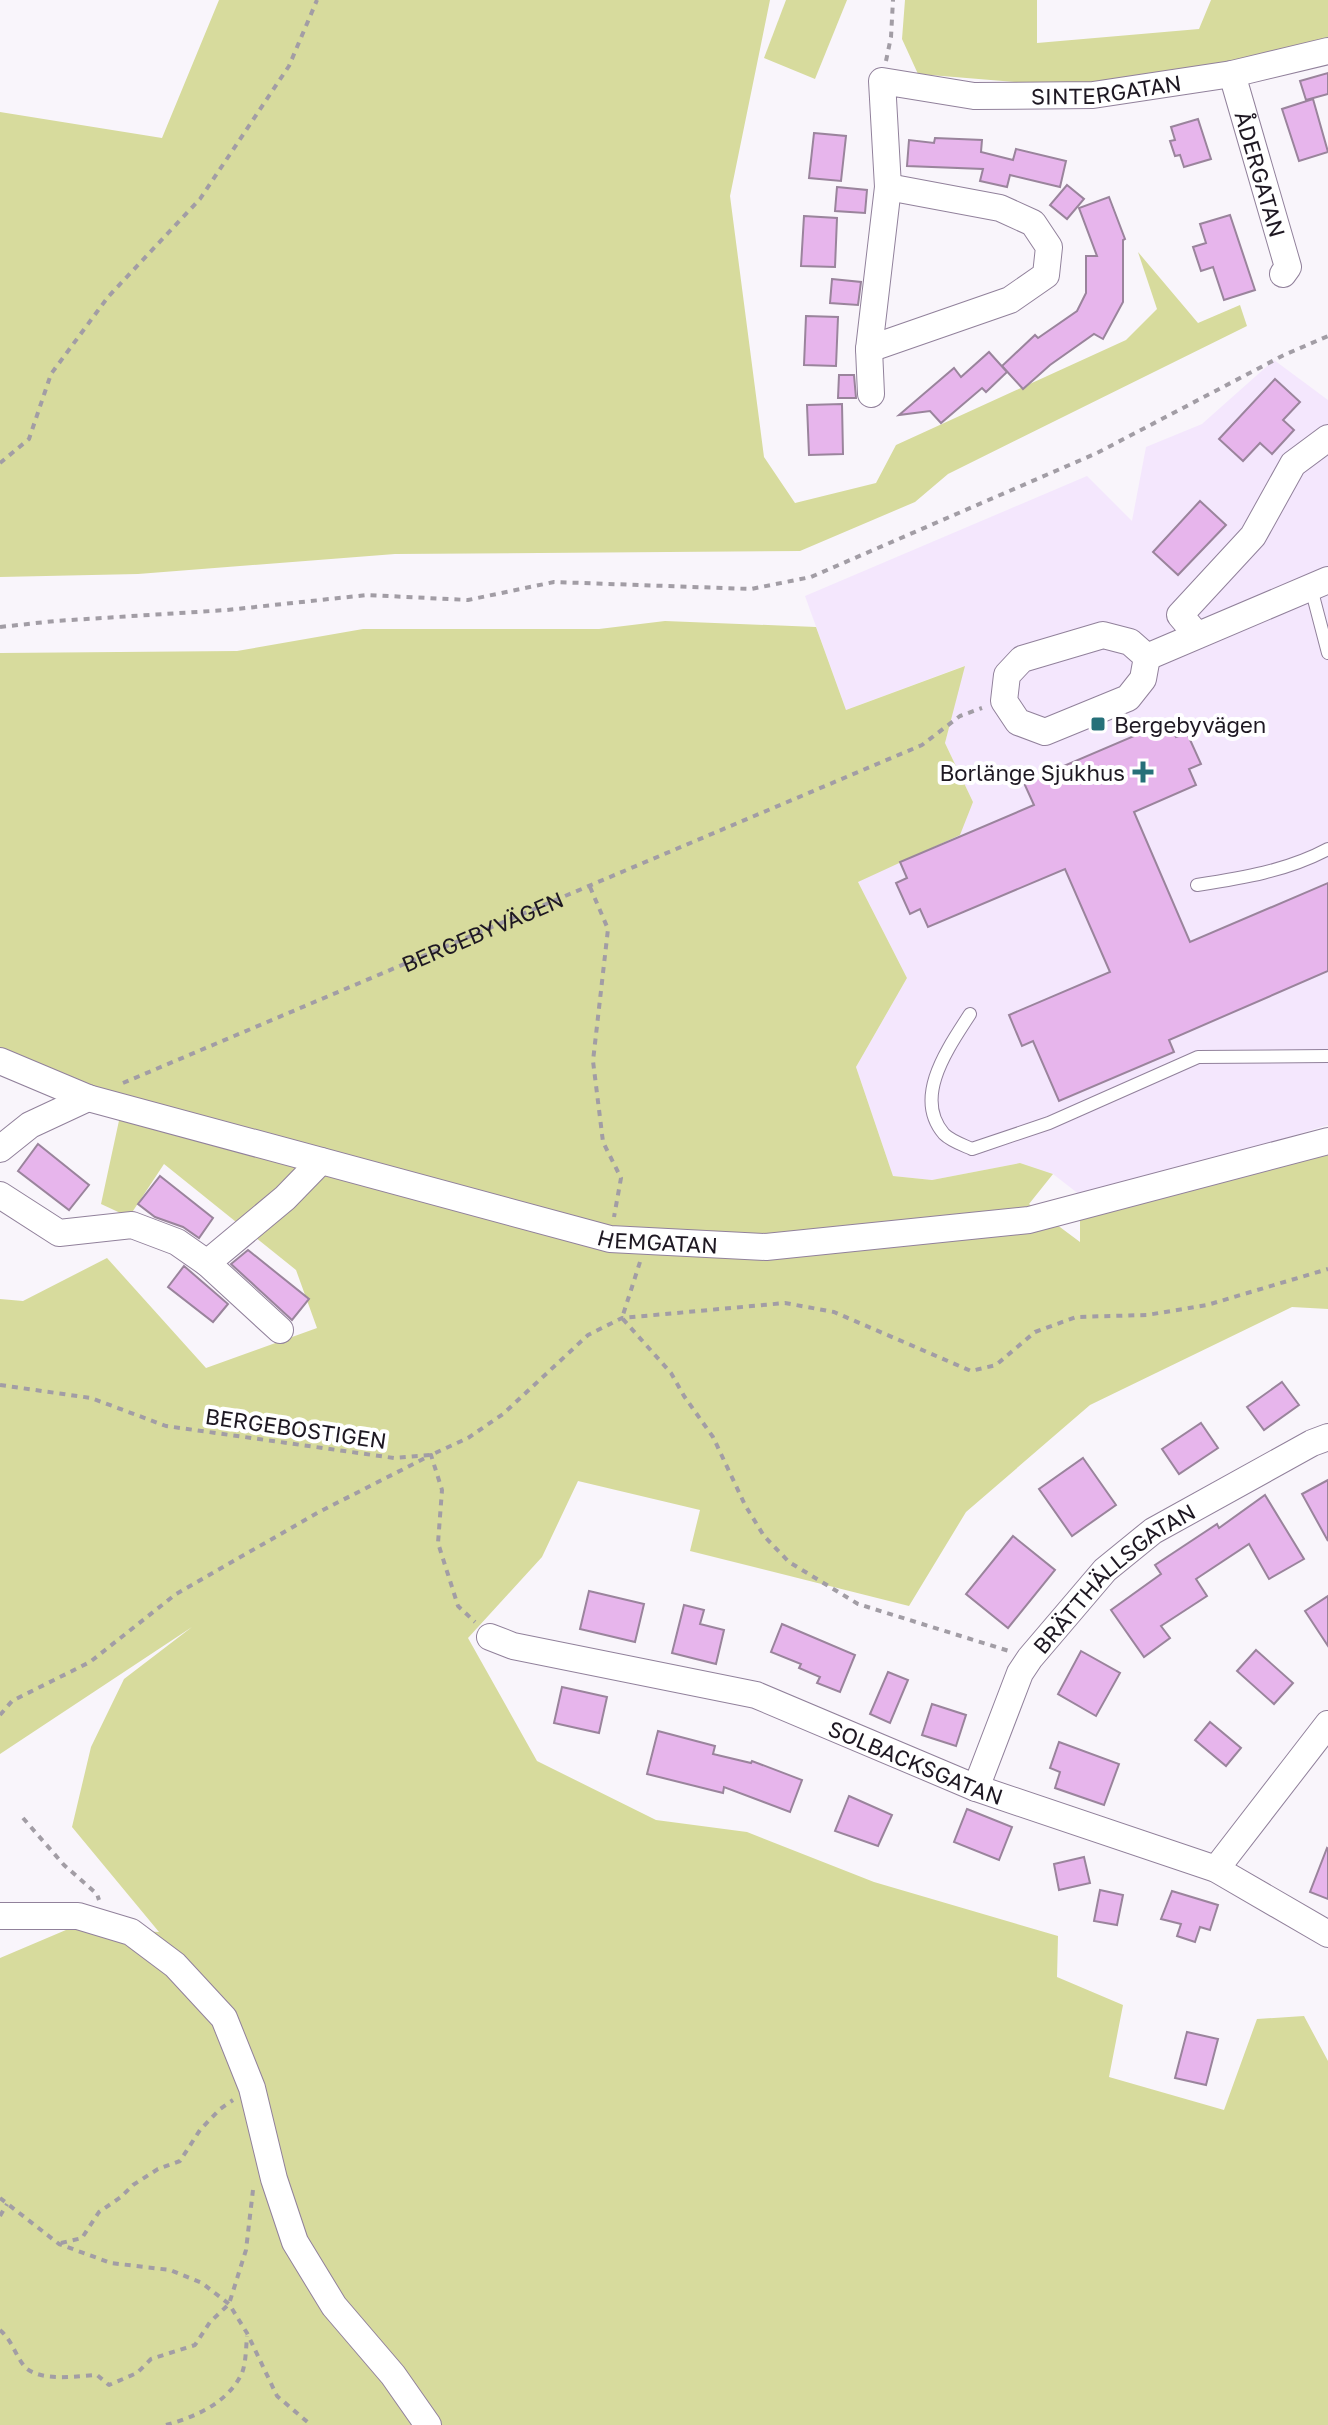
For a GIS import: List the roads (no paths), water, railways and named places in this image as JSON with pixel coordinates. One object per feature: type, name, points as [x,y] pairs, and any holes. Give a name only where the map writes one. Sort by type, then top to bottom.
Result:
[{"type":"street","name":"SINTERGATAN","points":[[888,187],[882,81],[974,96],[1093,95],[1232,74],[1328,51]]},
{"type":"street","name":"ÅDERGATAN","points":[[1232,74],[1288,267],[1283,274]]},
{"type":"street","points":[[869,349],[1010,300],[1046,275],[1049,247],[1033,223],[1000,208],[888,187],[869,349],[871,394]]},
{"type":"street","points":[[1197,635],[1180,615],[1253,536],[1293,464],[1328,438]]},
{"type":"street","points":[[1147,657],[1319,584]]},
{"type":"street","points":[[1103,635],[1130,642],[1147,657],[1143,679],[1128,698],[1045,732],[1018,722],[1004,701],[1007,675],[1022,659],[1103,635]]},
{"type":"street","name":"HEMGATAN","points":[[0,1061],[88,1098],[610,1239],[766,1247],[1029,1220],[1328,1141]]},
{"type":"street","points":[[0,1149],[30,1125],[88,1098]]},
{"type":"street","points":[[207,1263],[285,1198],[321,1161]]},
{"type":"street","points":[[0,1195],[59,1233],[132,1225],[177,1242],[207,1263],[280,1330]]},
{"type":"street","name":"BRÄTTHÄLLSGATAN","points":[[976,1788],[1020,1673],[1105,1570],[1153,1531],[1328,1437]]},
{"type":"street","name":"SOLBACKSGATAN","points":[[490,1637],[513,1646],[756,1695],[976,1788],[1216,1869],[1328,1934]]},
{"type":"street","points":[[1216,1869],[1328,1724]]},
{"type":"street","points":[[0,1916],[78,1916],[131,1932],[175,1965],[224,2018],[252,2088],[274,2179],[295,2242],[334,2306],[393,2375],[428,2425]]},
{"type":"lane","points":[[1319,584],[1328,653]]},
{"type":"lane","points":[[1197,885],[1261,875],[1328,849]]},
{"type":"lane","points":[[970,1014],[948,1049],[932,1092],[932,1115],[946,1137],[972,1149],[1049,1123],[1198,1057],[1328,1056]]},
{"type":"place","name":"Bergebyvägen","points":[[1098,724]]},
{"type":"place","name":"Borlänge Sjukhus","points":[[1143,772]]}]
